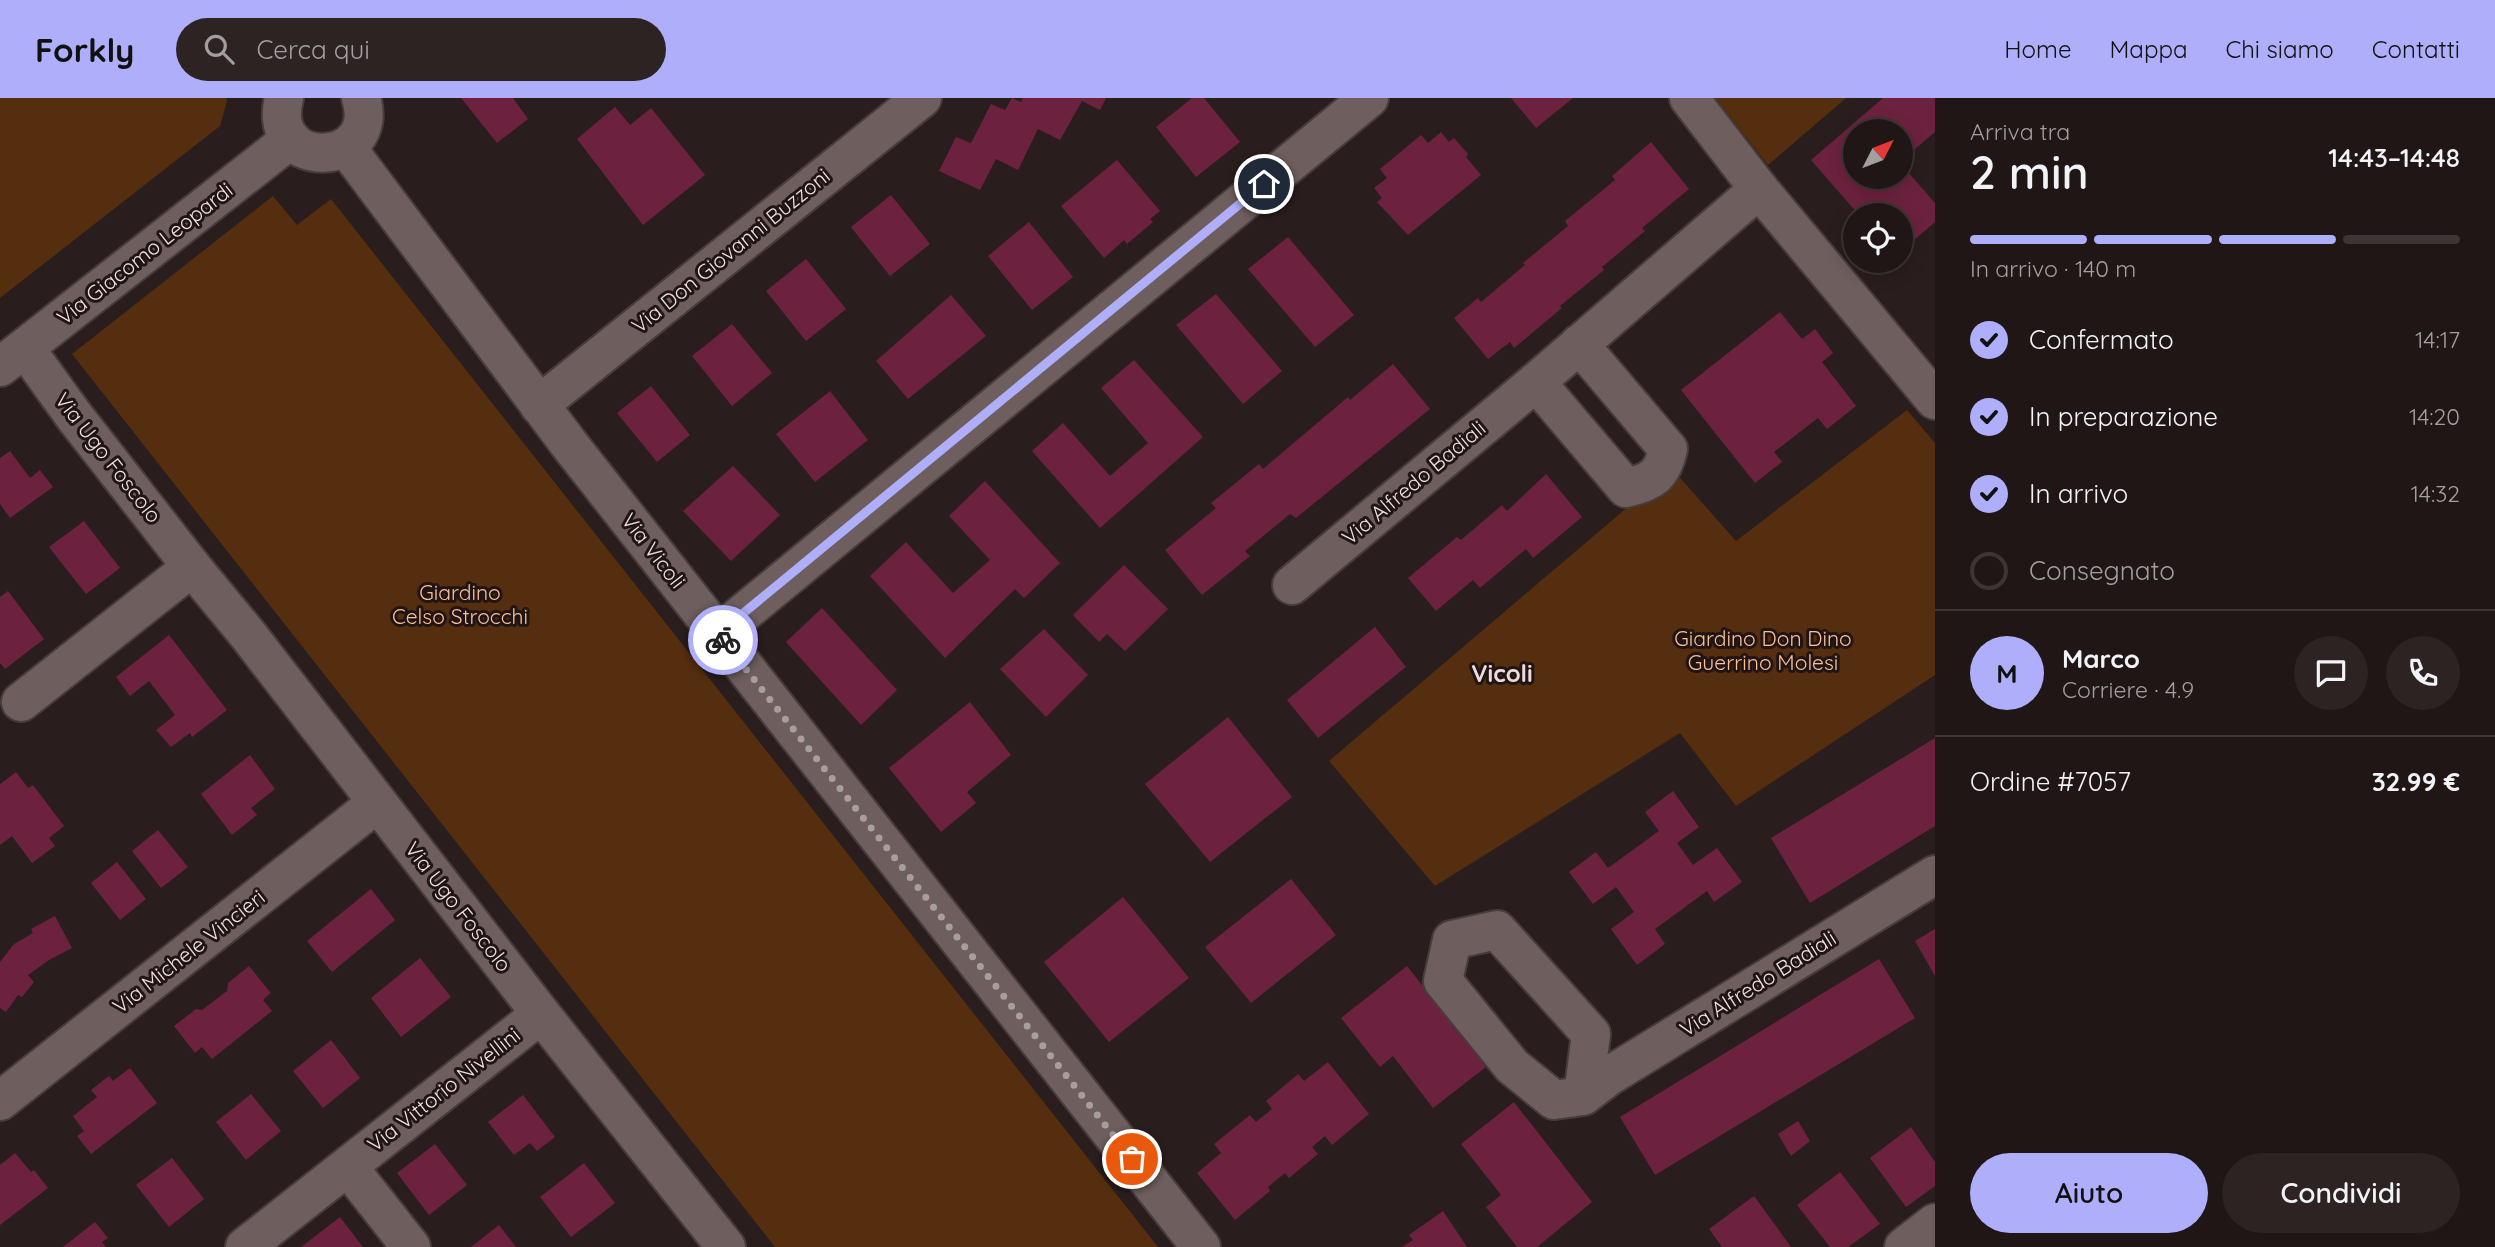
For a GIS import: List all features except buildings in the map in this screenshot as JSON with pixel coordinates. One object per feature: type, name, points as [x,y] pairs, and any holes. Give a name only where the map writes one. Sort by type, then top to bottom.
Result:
[{"type":"street","points":[[284,98],[281,113],[283,127],[290,139],[301,148],[326,154],[346,147],[359,133],[364,107],[361,98]]},
{"type":"street","name":"Via Don Giovanni Buzzoni","points":[[539,404],[922,98]]},
{"type":"street","points":[[718,634],[1369,98]]},
{"type":"street","points":[[1689,98],[1759,189],[1935,400]]},
{"type":"street","name":"Via Giacomo Leopardi","points":[[13,358],[290,139]]},
{"type":"street","name":"Via Vicoli","points":[[346,147],[539,404],[1201,1247]]},
{"type":"street","name":"Via Alfredo Badiali","points":[[1292,585],[1536,382],[1759,189]]},
{"type":"street","points":[[1536,382],[1626,488],[1645,484],[1664,467],[1668,449],[1579,344]]},
{"type":"street","name":"Via Ugo Foscolo","points":[[13,358],[74,416],[726,1247]]},
{"type":"street","points":[[21,702],[192,567]]},
{"type":"street","name":"Via Michele Vincieri","points":[[0,1101],[377,803]]},
{"type":"street","name":"Via Alfredo Badiali","points":[[1583,1096],[1609,1076],[1935,875]]},
{"type":"street","points":[[1497,929],[1591,1034],[1583,1096],[1554,1100],[1512,1066],[1443,981],[1452,940],[1497,929]]},
{"type":"street","name":"Via Vittorio Nivellini","points":[[245,1247],[541,1014]]},
{"type":"street","name":"Via Vittorio Nivellini","points":[[348,1167],[411,1247]]},
{"type":"street","points":[[1904,1247],[1935,1223]]},
{"type":"green space","points":[[0,98],[226,98],[227,101],[220,126],[0,298]]},
{"type":"green space","points":[[1715,98],[1846,98],[1768,165]]},
{"type":"green space","name":"Giardino Celso Strocchi","points":[[273,196],[297,225],[331,199],[1158,1247],[775,1247],[72,354]]},
{"type":"green space","name":"Giardino Don Dino Guerrino Molesi","points":[[1907,410],[1935,443],[1935,675],[1736,806],[1680,733],[1435,886],[1329,761],[1636,500],[1674,471],[1736,541]]},
{"type":"way so far","points":[[723,640],[1132,1159]]},
{"type":"district","name":"Vicoli","points":[[1502,674]]},
{"type":"route","points":[[723,640],[718,634],[1264,184]]}]
